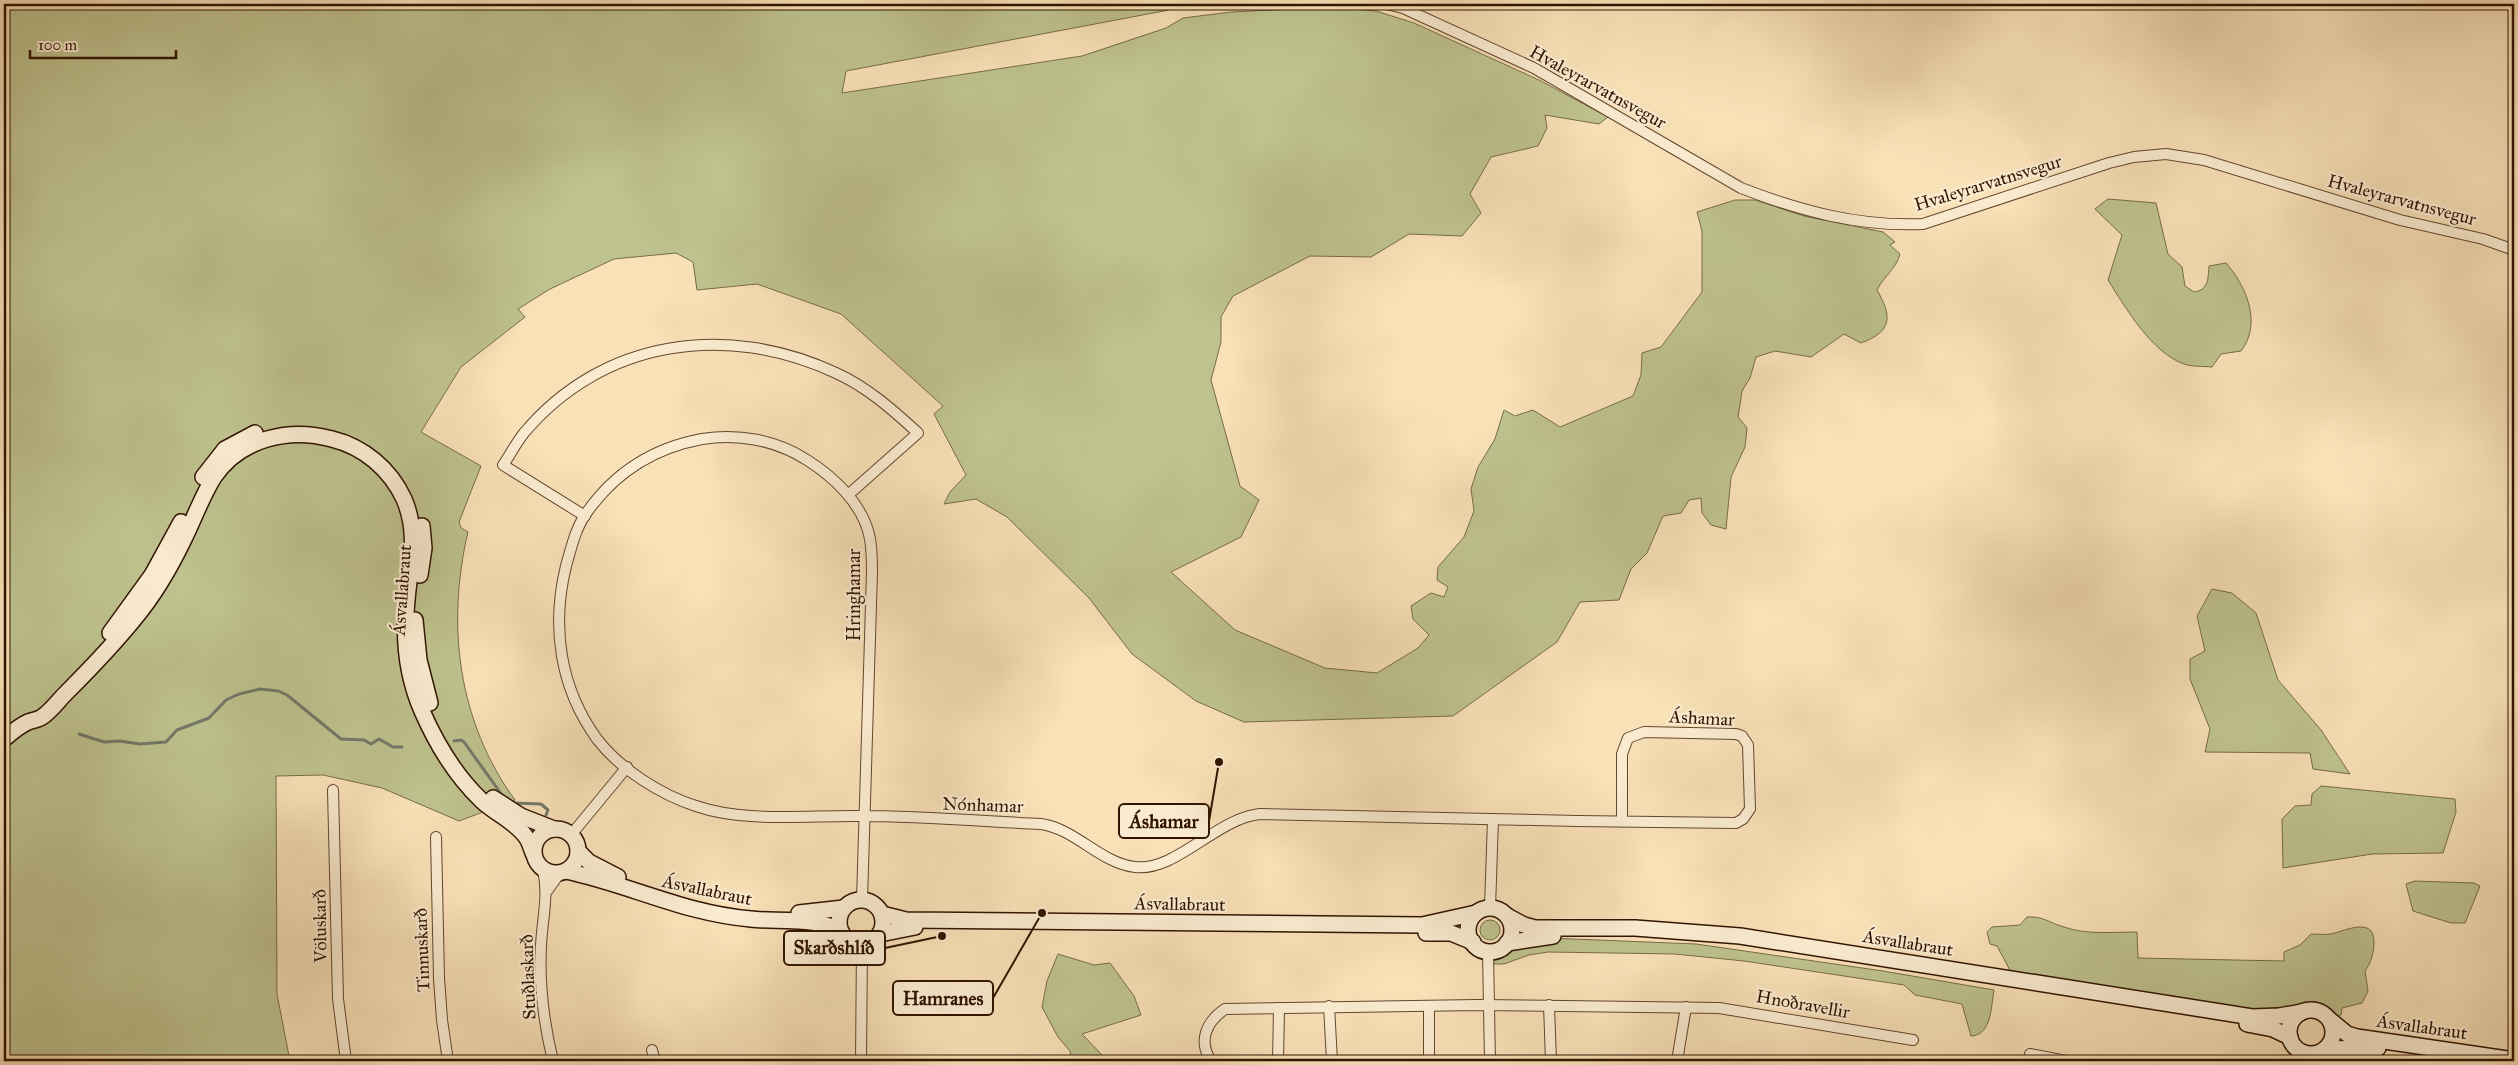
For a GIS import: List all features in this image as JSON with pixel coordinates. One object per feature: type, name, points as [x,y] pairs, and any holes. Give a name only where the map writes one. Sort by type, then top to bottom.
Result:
[{"type":"main road","name":"Ásvallabraut","points":[[4,739],[26,723],[111,632],[138,597],[169,546],[204,474],[219,455],[241,439],[267,429],[293,425],[320,427],[346,434],[369,446],[388,463],[413,497],[421,522],[424,548],[415,622],[419,660],[425,689],[443,735],[465,770],[495,800],[521,816],[554,829]]},
{"type":"main road","name":"Ásvallabraut","points":[[26,723],[41,718],[54,706],[109,649],[140,612],[179,549],[209,485],[229,460],[252,445],[273,437],[303,434],[327,438],[350,445],[371,458],[390,476],[404,498],[412,522],[414,547],[406,602],[406,641],[413,686],[421,708],[436,740],[464,781],[481,800],[526,837],[534,855]]},
{"type":"main road","points":[[554,829],[570,834],[578,850],[575,862],[563,872],[543,870],[534,855],[536,840],[541,834],[554,829]]},
{"type":"main road","name":"Ásvallabraut","points":[[578,850],[590,862],[606,872],[689,901],[787,914],[844,908]]},
{"type":"main road","name":"Ásvallabraut","points":[[563,872],[591,876],[651,898],[711,914],[762,920],[815,922],[828,924],[841,932]]},
{"type":"main road","points":[[862,900],[874,904],[882,914],[883,921],[880,934],[875,940],[862,944],[849,941],[841,932],[839,919],[844,908],[849,903],[862,900]]},
{"type":"main road","points":[[1499,910],[1507,916],[1512,928],[1507,943],[1498,950],[1488,952],[1472,942],[1469,930],[1471,921],[1483,911],[1499,910]]},
{"type":"main road","name":"Ásvallabraut","points":[[882,914],[906,920],[1422,925],[1483,911]]},
{"type":"main road","name":"Ásvallabraut","points":[[1507,916],[1535,928],[1674,930],[1775,941],[2252,1017],[2302,1012]]},
{"type":"main road","name":"Ásvallabraut","points":[[880,934],[900,929],[934,927],[1442,932],[1460,936],[1472,942]]},
{"type":"main road","name":"Ásvallabraut","points":[[1507,943],[1538,936],[1586,935],[1745,945],[2252,1025],[2274,1029],[2290,1038]]},
{"type":"main road","points":[[2318,1011],[2330,1020],[2333,1032],[2329,1044],[2325,1049],[2304,1057],[2290,1038],[2293,1020],[2302,1012],[2318,1011]]},
{"type":"main road","name":"Ásvallabraut","points":[[2330,1020],[2347,1034],[2357,1037],[2514,1060]]},
{"type":"main road","name":"Ásvallabraut","points":[[2325,1049],[2393,1049],[2464,1061]]},
{"type":"street","name":"Hvaleyrarvatnsvegur","points":[[1386,4],[1411,11],[1534,68],[1741,188],[1775,201],[1847,220],[1892,225],[1923,224],[2109,163],[2134,157],[2166,154],[2204,160],[2400,220],[2483,239],[2514,250]]},
{"type":"street","points":[[584,516],[504,465],[523,434],[540,417],[596,373],[627,359],[692,344],[728,344],[768,349],[806,360],[837,373],[865,390],[890,408],[918,433],[848,495]]},
{"type":"street","name":"Hringhamar","points":[[862,900],[865,816],[872,572],[870,538],[865,522],[848,495],[826,472],[794,452],[758,439],[718,436],[681,443],[642,459],[611,484],[584,516],[572,544],[564,577],[559,606],[560,648],[564,671],[585,719],[603,746],[627,767],[669,795],[695,806],[724,814],[865,816]]},
{"type":"street","name":"Áshamar","points":[[1094,849],[1127,866],[1154,866],[1240,817],[1260,814],[1493,820],[1622,822],[1736,823],[1743,819],[1750,809],[1748,745],[1746,740],[1736,734],[1704,732],[1644,732],[1628,738],[1622,754],[1622,822]]},
{"type":"street","points":[[570,834],[627,767]]},
{"type":"street","name":"Völuskarð","points":[[333,790],[338,999],[346,1061]]},
{"type":"street","name":"Nónhamar","points":[[865,816],[1047,824],[1060,829],[1094,849]]},
{"type":"street","points":[[1483,911],[1493,820]]},
{"type":"street","name":"Tinnuskarð","points":[[436,837],[439,985],[448,1061]]},
{"type":"street","name":"Stuðlaskarð","points":[[543,870],[547,891],[540,949],[541,986],[545,1024],[553,1061]]},
{"type":"street","name":"Stuðlaskarð","points":[[547,891],[563,872]]},
{"type":"street","points":[[861,1061],[862,944]]},
{"type":"street","points":[[1488,952],[1490,1061]]},
{"type":"street","name":"Hnoðravellir","points":[[1211,1061],[1205,1050],[1204,1038],[1208,1026],[1225,1009],[1488,1005],[1719,1008],[1761,1013],[1913,1040]]},
{"type":"street","points":[[1549,1005],[1551,1061]]},
{"type":"street","points":[[1329,1006],[1332,1061]]},
{"type":"street","points":[[1429,1006],[1429,1061]]},
{"type":"street","points":[[1677,1061],[1686,1007]]},
{"type":"street","points":[[1278,1061],[1279,1008]]},
{"type":"street","points":[[652,1050],[654,1058],[659,1061],[729,1061]]},
{"type":"street","points":[[2030,1054],[2066,1061]]},
{"type":"street","points":[[737,1061],[1006,1061]]},
{"type":"green space","points":[[4,4],[1168,4],[1169,10],[846,71],[842,93],[1082,56],[1166,28],[1183,18],[1231,12],[1331,7],[1376,11],[1414,23],[1539,80],[1608,117],[1599,124],[1545,115],[1547,128],[1538,146],[1491,157],[1470,194],[1481,213],[1462,236],[1409,234],[1371,257],[1310,256],[1233,296],[1221,317],[1221,342],[1211,380],[1240,486],[1259,500],[1241,537],[1171,572],[1235,630],[1325,668],[1377,673],[1418,648],[1429,635],[1413,619],[1411,606],[1431,593],[1444,597],[1448,587],[1437,580],[1438,567],[1464,537],[1474,511],[1471,489],[1478,467],[1495,439],[1504,410],[1515,416],[1533,410],[1560,427],[1633,396],[1641,375],[1642,353],[1661,347],[1702,292],[1702,231],[1697,212],[1735,200],[1755,200],[1804,216],[1883,232],[1895,242],[1890,245],[1900,254],[1896,264],[1877,290],[1887,315],[1887,322],[1879,333],[1861,343],[1844,334],[1811,357],[1775,351],[1756,357],[1750,378],[1742,391],[1738,417],[1747,428],[1745,447],[1731,477],[1726,529],[1711,525],[1702,513],[1701,498],[1689,500],[1681,513],[1663,516],[1647,553],[1631,569],[1619,600],[1580,602],[1557,642],[1453,716],[1244,722],[1196,701],[1132,654],[1089,598],[1007,517],[976,499],[944,504],[950,492],[966,475],[934,414],[943,406],[841,314],[757,284],[697,290],[693,262],[676,253],[614,259],[550,289],[518,309],[525,317],[461,367],[421,432],[481,466],[459,522],[461,528],[468,532],[461,567],[458,637],[462,672],[469,705],[481,738],[496,770],[515,800],[459,821],[382,788],[323,775],[276,776],[277,994],[290,1061],[4,1061]]},
{"type":"green space","points":[[2108,199],[2156,203],[2168,254],[2182,267],[2185,286],[2194,292],[2203,289],[2207,283],[2209,266],[2226,263],[2246,294],[2249,306],[2250,329],[2241,351],[2221,354],[2212,367],[2190,366],[2172,358],[2150,340],[2131,316],[2108,280],[2122,235],[2095,209]]},
{"type":"green space","points":[[2212,589],[2232,593],[2256,613],[2278,680],[2321,730],[2350,774],[2313,769],[2310,753],[2205,752],[2210,729],[2190,679],[2190,659],[2205,651],[2197,616]]},
{"type":"green space","points":[[2321,786],[2455,799],[2456,812],[2443,853],[2372,854],[2283,868],[2282,819],[2295,806],[2311,805],[2312,794]]},
{"type":"green space","points":[[2415,881],[2474,883],[2480,886],[2465,923],[2451,923],[2413,911],[2406,884]]},
{"type":"green space","points":[[2027,917],[2042,919],[2072,930],[2137,932],[2138,958],[2284,961],[2284,952],[2300,945],[2311,934],[2331,934],[2351,928],[2364,927],[2373,934],[2374,942],[2372,957],[2365,971],[2368,991],[2362,1003],[2342,1008],[2341,1015],[2337,1018],[2326,1006],[2314,1001],[2264,1013],[2012,974],[1997,946],[1990,944],[1987,932],[1992,927],[2020,925]]},
{"type":"green space","points":[[1490,920],[1497,923],[1500,930],[1497,937],[1490,940],[1483,937],[1480,930],[1483,923]]},
{"type":"green space","points":[[1549,938],[1696,944],[1883,971],[1994,990],[1987,1025],[1983,1031],[1971,1036],[1962,1004],[1915,995],[1904,985],[1744,961],[1675,954],[1548,952],[1529,955],[1504,964],[1492,964],[1510,949],[1525,943]]},
{"type":"green space","points":[[1058,954],[1094,965],[1110,963],[1134,996],[1141,1015],[1082,1034],[1102,1055],[1098,1061],[1072,1061],[1070,1051],[1058,1037],[1042,1007],[1047,981]]},
{"type":"waterway","points":[[79,734],[104,742],[120,741],[140,744],[166,742],[177,730],[209,718],[226,700],[239,694],[260,689],[278,691],[287,695],[341,739],[364,740],[371,744],[379,739],[393,747],[402,747]]},
{"type":"waterway","points":[[454,741],[461,740],[464,742],[502,795]]},
{"type":"waterway","points":[[513,803],[541,804],[548,810],[546,815]]},
{"type":"place","name":"Áshamar","points":[[1219,762]]},
{"type":"place","name":"Hamranes","points":[[1042,913]]},
{"type":"place","name":"Skarðshlíð","points":[[942,936]]}]
